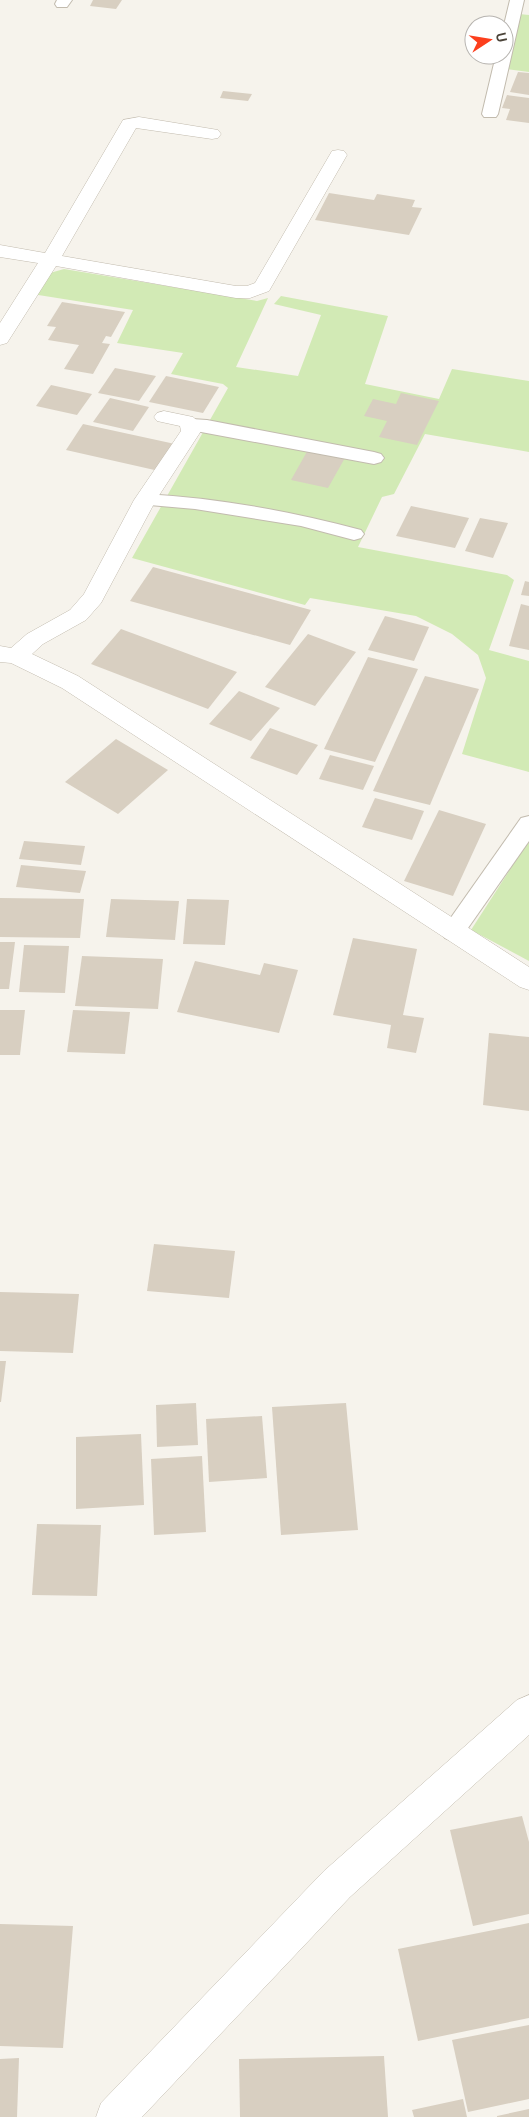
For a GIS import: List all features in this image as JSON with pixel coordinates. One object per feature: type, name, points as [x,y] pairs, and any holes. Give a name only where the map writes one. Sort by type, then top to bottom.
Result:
[{"type":"street","points":[[0,339],[50,260],[129,124],[139,122],[212,134]]},
{"type":"street","points":[[0,251],[236,292],[250,292],[262,287],[338,155]]},
{"type":"street","points":[[8,655],[78,615],[93,598],[145,500],[191,432],[192,425],[186,420],[164,417]]},
{"type":"street","points":[[8,655],[70,682],[529,980]]},
{"type":"street","points":[[115,2117],[337,1884],[529,1712]]},
{"type":"lane","points":[[514,16],[518,0]]},
{"type":"lane","points":[[490,114],[502,65]]},
{"type":"lane","points":[[192,425],[207,426],[374,458]]},
{"type":"lane","points":[[145,500],[195,503],[301,520],[354,534]]},
{"type":"lane","points":[[453,932],[529,824]]},
{"type":"green space","points":[[519,14],[529,15],[529,72],[507,69],[508,65],[514,65],[514,37]]},
{"type":"green space","points":[[64,269],[257,301],[268,298],[236,367],[298,376],[321,315],[274,304],[281,296],[388,316],[365,384],[439,399],[452,369],[529,381],[529,452],[425,434],[394,494],[382,497],[358,547],[507,575],[514,580],[489,650],[529,661],[529,772],[462,754],[486,678],[478,655],[452,634],[416,616],[310,598],[305,605],[132,558],[228,388],[223,384],[171,374],[183,353],[117,343],[133,310],[32,294],[50,273]]},
{"type":"green space","points":[[529,840],[529,961],[471,930]]},
{"type":"building","points":[[93,0],[122,0],[116,9],[90,6]]},
{"type":"building","points":[[518,72],[529,73],[529,95],[510,92]]},
{"type":"building","points":[[223,91],[252,94],[248,101],[220,98]]},
{"type":"building","points":[[507,95],[529,98],[529,123],[506,120],[510,109],[502,108]]},
{"type":"building","points":[[329,193],[374,200],[377,194],[415,200],[412,207],[422,208],[409,235],[315,220]]},
{"type":"building","points":[[62,302],[125,312],[111,337],[106,336],[102,343],[110,344],[93,374],[64,369],[79,345],[48,340],[56,327],[47,326]]},
{"type":"building","points":[[115,368],[156,376],[139,401],[98,393]]},
{"type":"building","points":[[166,376],[219,387],[203,413],[149,402]]},
{"type":"building","points":[[51,385],[92,394],[77,415],[36,406]]},
{"type":"building","points":[[401,393],[439,401],[417,445],[379,437],[387,421],[364,416],[373,399],[396,404]]},
{"type":"building","points":[[110,398],[149,407],[133,431],[93,422]]},
{"type":"building","points":[[83,424],[175,444],[159,471],[66,450]]},
{"type":"building","points":[[309,448],[346,456],[328,488],[291,480]]},
{"type":"building","points":[[411,506],[469,518],[455,548],[396,536]]},
{"type":"building","points":[[480,518],[508,523],[493,558],[465,551]]},
{"type":"building","points":[[153,567],[311,610],[290,645],[130,601]]},
{"type":"building","points":[[525,581],[529,582],[529,596],[521,595]]},
{"type":"building","points":[[521,604],[529,606],[529,650],[509,646]]},
{"type":"building","points":[[385,616],[429,627],[414,661],[368,650]]},
{"type":"building","points":[[121,629],[237,672],[208,709],[91,664]]},
{"type":"building","points":[[308,634],[356,652],[315,706],[265,687]]},
{"type":"building","points":[[368,657],[418,669],[375,762],[324,749]]},
{"type":"building","points":[[425,676],[479,689],[430,805],[373,791]]},
{"type":"building","points":[[239,691],[280,708],[251,741],[209,724]]},
{"type":"building","points":[[270,728],[318,745],[297,775],[250,758]]},
{"type":"building","points":[[116,739],[168,770],[118,814],[65,782]]},
{"type":"building","points":[[330,755],[374,766],[363,790],[319,779]]},
{"type":"building","points":[[375,798],[424,811],[412,840],[362,827]]},
{"type":"building","points":[[439,810],[486,824],[453,896],[404,881]]},
{"type":"building","points":[[24,841],[85,846],[81,865],[19,859]]},
{"type":"building","points":[[21,865],[86,871],[80,893],[16,887]]},
{"type":"building","points":[[0,898],[84,899],[80,938],[0,937]]},
{"type":"building","points":[[111,899],[179,901],[175,940],[106,937]]},
{"type":"building","points":[[187,899],[229,900],[225,945],[183,944]]},
{"type":"building","points":[[353,938],[417,949],[403,1015],[424,1018],[416,1053],[387,1048],[391,1025],[333,1015]]},
{"type":"building","points":[[0,942],[15,942],[9,989],[0,989]]},
{"type":"building","points":[[24,945],[69,946],[65,993],[19,992]]},
{"type":"building","points":[[82,956],[163,959],[158,1009],[75,1006]]},
{"type":"building","points":[[195,961],[260,975],[264,963],[298,970],[279,1033],[177,1012]]},
{"type":"building","points":[[0,1010],[25,1010],[20,1055],[0,1055]]},
{"type":"building","points":[[73,1010],[130,1012],[125,1054],[67,1052]]},
{"type":"building","points":[[489,1033],[529,1037],[529,1111],[483,1105]]},
{"type":"building","points":[[154,1244],[235,1251],[229,1298],[147,1291]]},
{"type":"building","points":[[0,1292],[79,1294],[73,1353],[0,1351]]},
{"type":"building","points":[[0,1361],[6,1361],[1,1402],[0,1402]]},
{"type":"building","points":[[196,1403],[198,1445],[157,1447],[156,1405]]},
{"type":"building","points":[[346,1403],[358,1530],[281,1535],[272,1407]]},
{"type":"building","points":[[262,1416],[267,1478],[209,1482],[206,1419]]},
{"type":"building","points":[[141,1434],[144,1505],[76,1509],[76,1437]]},
{"type":"building","points":[[202,1456],[206,1532],[154,1535],[151,1459]]},
{"type":"building","points":[[37,1524],[101,1525],[97,1596],[32,1595]]},
{"type":"building","points":[[522,1816],[529,1842],[529,1914],[473,1926],[450,1830]]},
{"type":"building","points":[[529,1923],[529,2018],[418,2041],[398,1949]]},
{"type":"building","points":[[0,1924],[73,1926],[63,2048],[0,2046]]},
{"type":"building","points":[[529,2025],[529,2099],[468,2112],[452,2040]]},
{"type":"building","points":[[384,2056],[388,2117],[240,2117],[239,2059]]},
{"type":"building","points":[[19,2058],[17,2117],[0,2117],[0,2059]]},
{"type":"building","points":[[463,2099],[467,2117],[414,2117],[412,2110]]},
{"type":"building","points":[[529,2109],[529,2117],[497,2117],[497,2116]]}]
